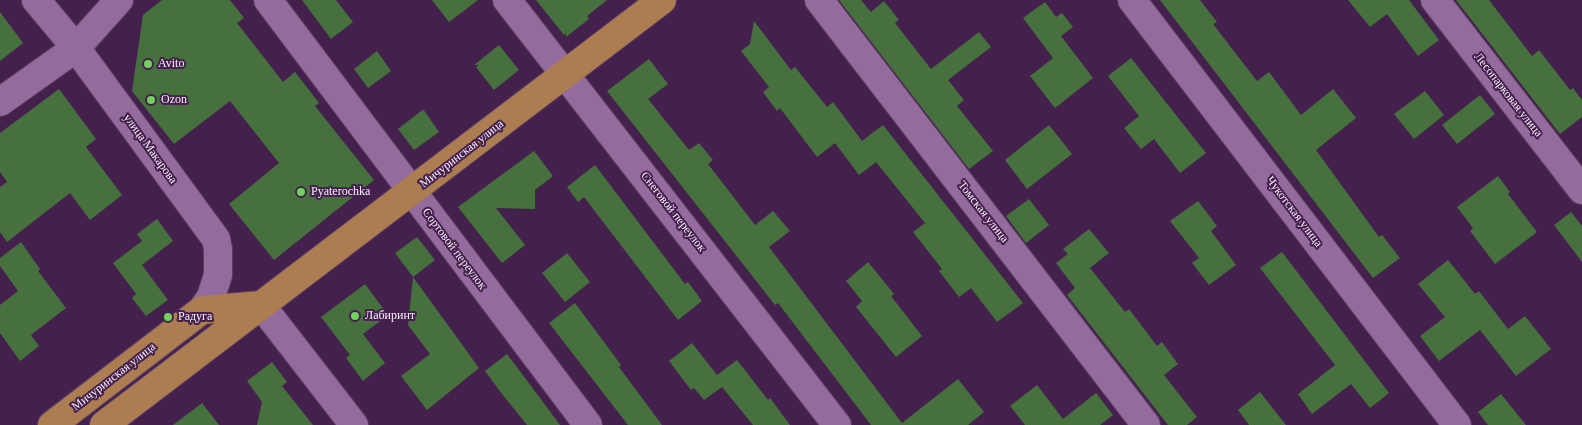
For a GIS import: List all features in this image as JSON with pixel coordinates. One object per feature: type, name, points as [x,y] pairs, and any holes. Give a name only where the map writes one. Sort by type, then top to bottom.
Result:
[{"type":"main road","name":"Мичуринская улица","points":[[104,425],[412,193],[662,0]]},
{"type":"main road","points":[[202,310],[261,305]]},
{"type":"main road","name":"Мичуринская улица","points":[[52,425],[202,310]]},
{"type":"street","name":"улица Макарова","points":[[36,0],[76,48],[216,240],[218,275],[211,297],[202,310]]},
{"type":"street","points":[[0,102],[76,48],[119,0]]},
{"type":"street","name":"Сортовой переулок","points":[[268,0],[588,425]]},
{"type":"street","name":"Снеговой переулок","points":[[507,0],[837,425]]},
{"type":"street","name":"Томская улица","points":[[819,0],[1146,425]]},
{"type":"street","name":"Чукотская улица","points":[[1132,0],[1457,425]]},
{"type":"street","name":"Лесопарковая улица","points":[[1435,0],[1582,190]]},
{"type":"street","points":[[261,305],[354,425]]},
{"type":"building","points":[[162,0],[230,0],[244,18],[237,23],[283,82],[295,72],[319,103],[315,106],[374,180],[274,260],[229,204],[279,163],[230,101],[174,144],[132,91],[143,15]]},
{"type":"building","points":[[302,0],[336,0],[353,22],[331,39]]},
{"type":"building","points":[[432,0],[478,0],[449,22]]},
{"type":"building","points":[[536,0],[607,0],[587,16],[589,19],[566,37],[566,33],[564,35]]},
{"type":"building","points":[[839,0],[861,0],[871,12],[884,1],[899,20],[895,23],[931,69],[979,32],[991,47],[948,80],[964,100],[957,106],[993,151],[969,169]]},
{"type":"building","points":[[1160,0],[1200,0],[1217,22],[1213,24],[1257,81],[1269,72],[1301,115],[1333,89],[1356,118],[1316,150],[1379,237],[1382,235],[1400,258],[1373,278]]},
{"type":"building","points":[[1348,0],[1409,0],[1439,40],[1418,56],[1387,14],[1370,27]]},
{"type":"building","points":[[1456,0],[1489,0],[1532,56],[1539,50],[1570,90],[1573,88],[1582,100],[1582,117],[1560,134]]},
{"type":"building","points":[[1045,2],[1056,17],[1062,13],[1073,27],[1061,36],[1093,78],[1055,108],[1030,76],[1053,58],[1023,18]]},
{"type":"building","points":[[0,12],[23,43],[0,61]]},
{"type":"building","points":[[754,21],[791,70],[795,67],[827,107],[833,102],[862,141],[883,125],[1023,303],[997,322],[971,288],[959,297],[939,271],[942,269],[913,232],[925,223],[876,162],[859,175],[835,143],[817,157],[780,108],[777,111],[763,92],[769,87],[741,51],[750,44]]},
{"type":"building","points":[[499,45],[519,70],[494,90],[476,67],[479,65],[474,65]]},
{"type":"building","points":[[377,51],[391,71],[368,88],[354,69]]},
{"type":"building","points":[[1131,58],[1206,153],[1180,173],[1154,139],[1141,149],[1124,128],[1139,116],[1108,76]]},
{"type":"building","points":[[649,59],[668,84],[648,99],[689,150],[699,143],[713,160],[708,164],[755,225],[773,211],[790,231],[769,247],[902,423],[958,379],[984,412],[968,425],[871,425],[778,303],[775,305],[607,91]]},
{"type":"building","points":[[59,89],[96,139],[86,147],[122,195],[90,220],[70,193],[7,242],[0,232],[0,187],[7,182],[0,172],[0,133]]},
{"type":"building","points":[[1425,91],[1444,115],[1414,139],[1394,114]]},
{"type":"building","points":[[1480,95],[1495,114],[1457,144],[1442,125]]},
{"type":"building","points":[[423,109],[439,132],[414,150],[398,129],[422,112]]},
{"type":"building","points":[[1049,125],[1072,154],[1027,189],[1005,160]]},
{"type":"building","points":[[534,151],[553,176],[535,190],[535,209],[496,208],[525,245],[502,263],[458,207]]},
{"type":"building","points":[[595,165],[685,284],[688,282],[702,301],[678,320],[584,197],[578,202],[567,187]]},
{"type":"building","points":[[1498,176],[1510,192],[1508,194],[1537,232],[1495,264],[1470,231],[1473,228],[1457,207]]},
{"type":"building","points":[[1029,199],[1049,225],[1026,243],[1006,216]]},
{"type":"building","points":[[1198,201],[1217,226],[1211,231],[1236,265],[1209,285],[1192,263],[1199,258],[1170,221]]},
{"type":"building","points":[[1571,212],[1582,226],[1582,262],[1554,225]]},
{"type":"building","points":[[157,219],[173,241],[142,265],[168,300],[146,316],[132,298],[136,294],[113,263],[142,241],[137,234]]},
{"type":"building","points":[[1089,229],[1109,253],[1090,268],[1125,312],[1129,309],[1157,346],[1162,342],[1178,364],[1164,375],[1197,417],[1187,425],[1168,425],[1067,295],[1075,288],[1056,263],[1068,254],[1063,249]]},
{"type":"building","points":[[417,237],[435,260],[413,277],[395,253]]},
{"type":"building","points":[[21,242],[40,269],[38,271],[66,308],[31,335],[39,346],[20,361],[0,333],[0,305],[18,291],[0,266],[0,258]]},
{"type":"building","points":[[1282,252],[1389,393],[1370,408],[1351,384],[1312,414],[1298,394],[1335,365],[1260,268]]},
{"type":"building","points":[[567,253],[590,282],[565,302],[542,273]]},
{"type":"building","points":[[1448,260],[1475,294],[1479,291],[1508,329],[1525,316],[1551,349],[1516,376],[1480,330],[1439,361],[1420,336],[1445,317],[1418,284]]},
{"type":"building","points":[[868,262],[894,294],[891,296],[922,336],[896,357],[856,307],[862,301],[846,281]]},
{"type":"building","points":[[413,277],[479,368],[427,410],[401,376],[430,354],[408,325]]},
{"type":"building","name":"Лабиринт","points":[[365,284],[388,315],[363,334],[385,363],[363,381],[346,358],[350,355],[321,317]]},
{"type":"building","points":[[575,303],[662,425],[628,425],[549,323]]},
{"type":"building","points":[[692,343],[717,375],[737,360],[768,400],[770,398],[790,425],[753,425],[722,387],[704,400],[694,388],[691,390],[669,361]]},
{"type":"building","points":[[507,354],[560,425],[527,425],[502,394],[485,371]]},
{"type":"building","points":[[272,362],[287,382],[282,386],[313,425],[257,425],[262,402],[247,381]]},
{"type":"building","points":[[1037,385],[1063,419],[1096,393],[1113,415],[1100,425],[1025,425],[1010,406]]},
{"type":"building","points":[[1260,392],[1286,425],[1249,425],[1238,410]]},
{"type":"building","points":[[1501,394],[1526,425],[1488,425],[1478,412]]},
{"type":"building","points":[[202,403],[219,425],[173,425]]},
{"type":"place","name":"Avito","points":[[148,64]]},
{"type":"place","name":"Ozon","points":[[151,100]]},
{"type":"place","name":"Pyaterochka","points":[[301,192]]},
{"type":"place","name":"Лабиринт","points":[[355,316]]},
{"type":"place","name":"Радуга","points":[[168,317]]}]
